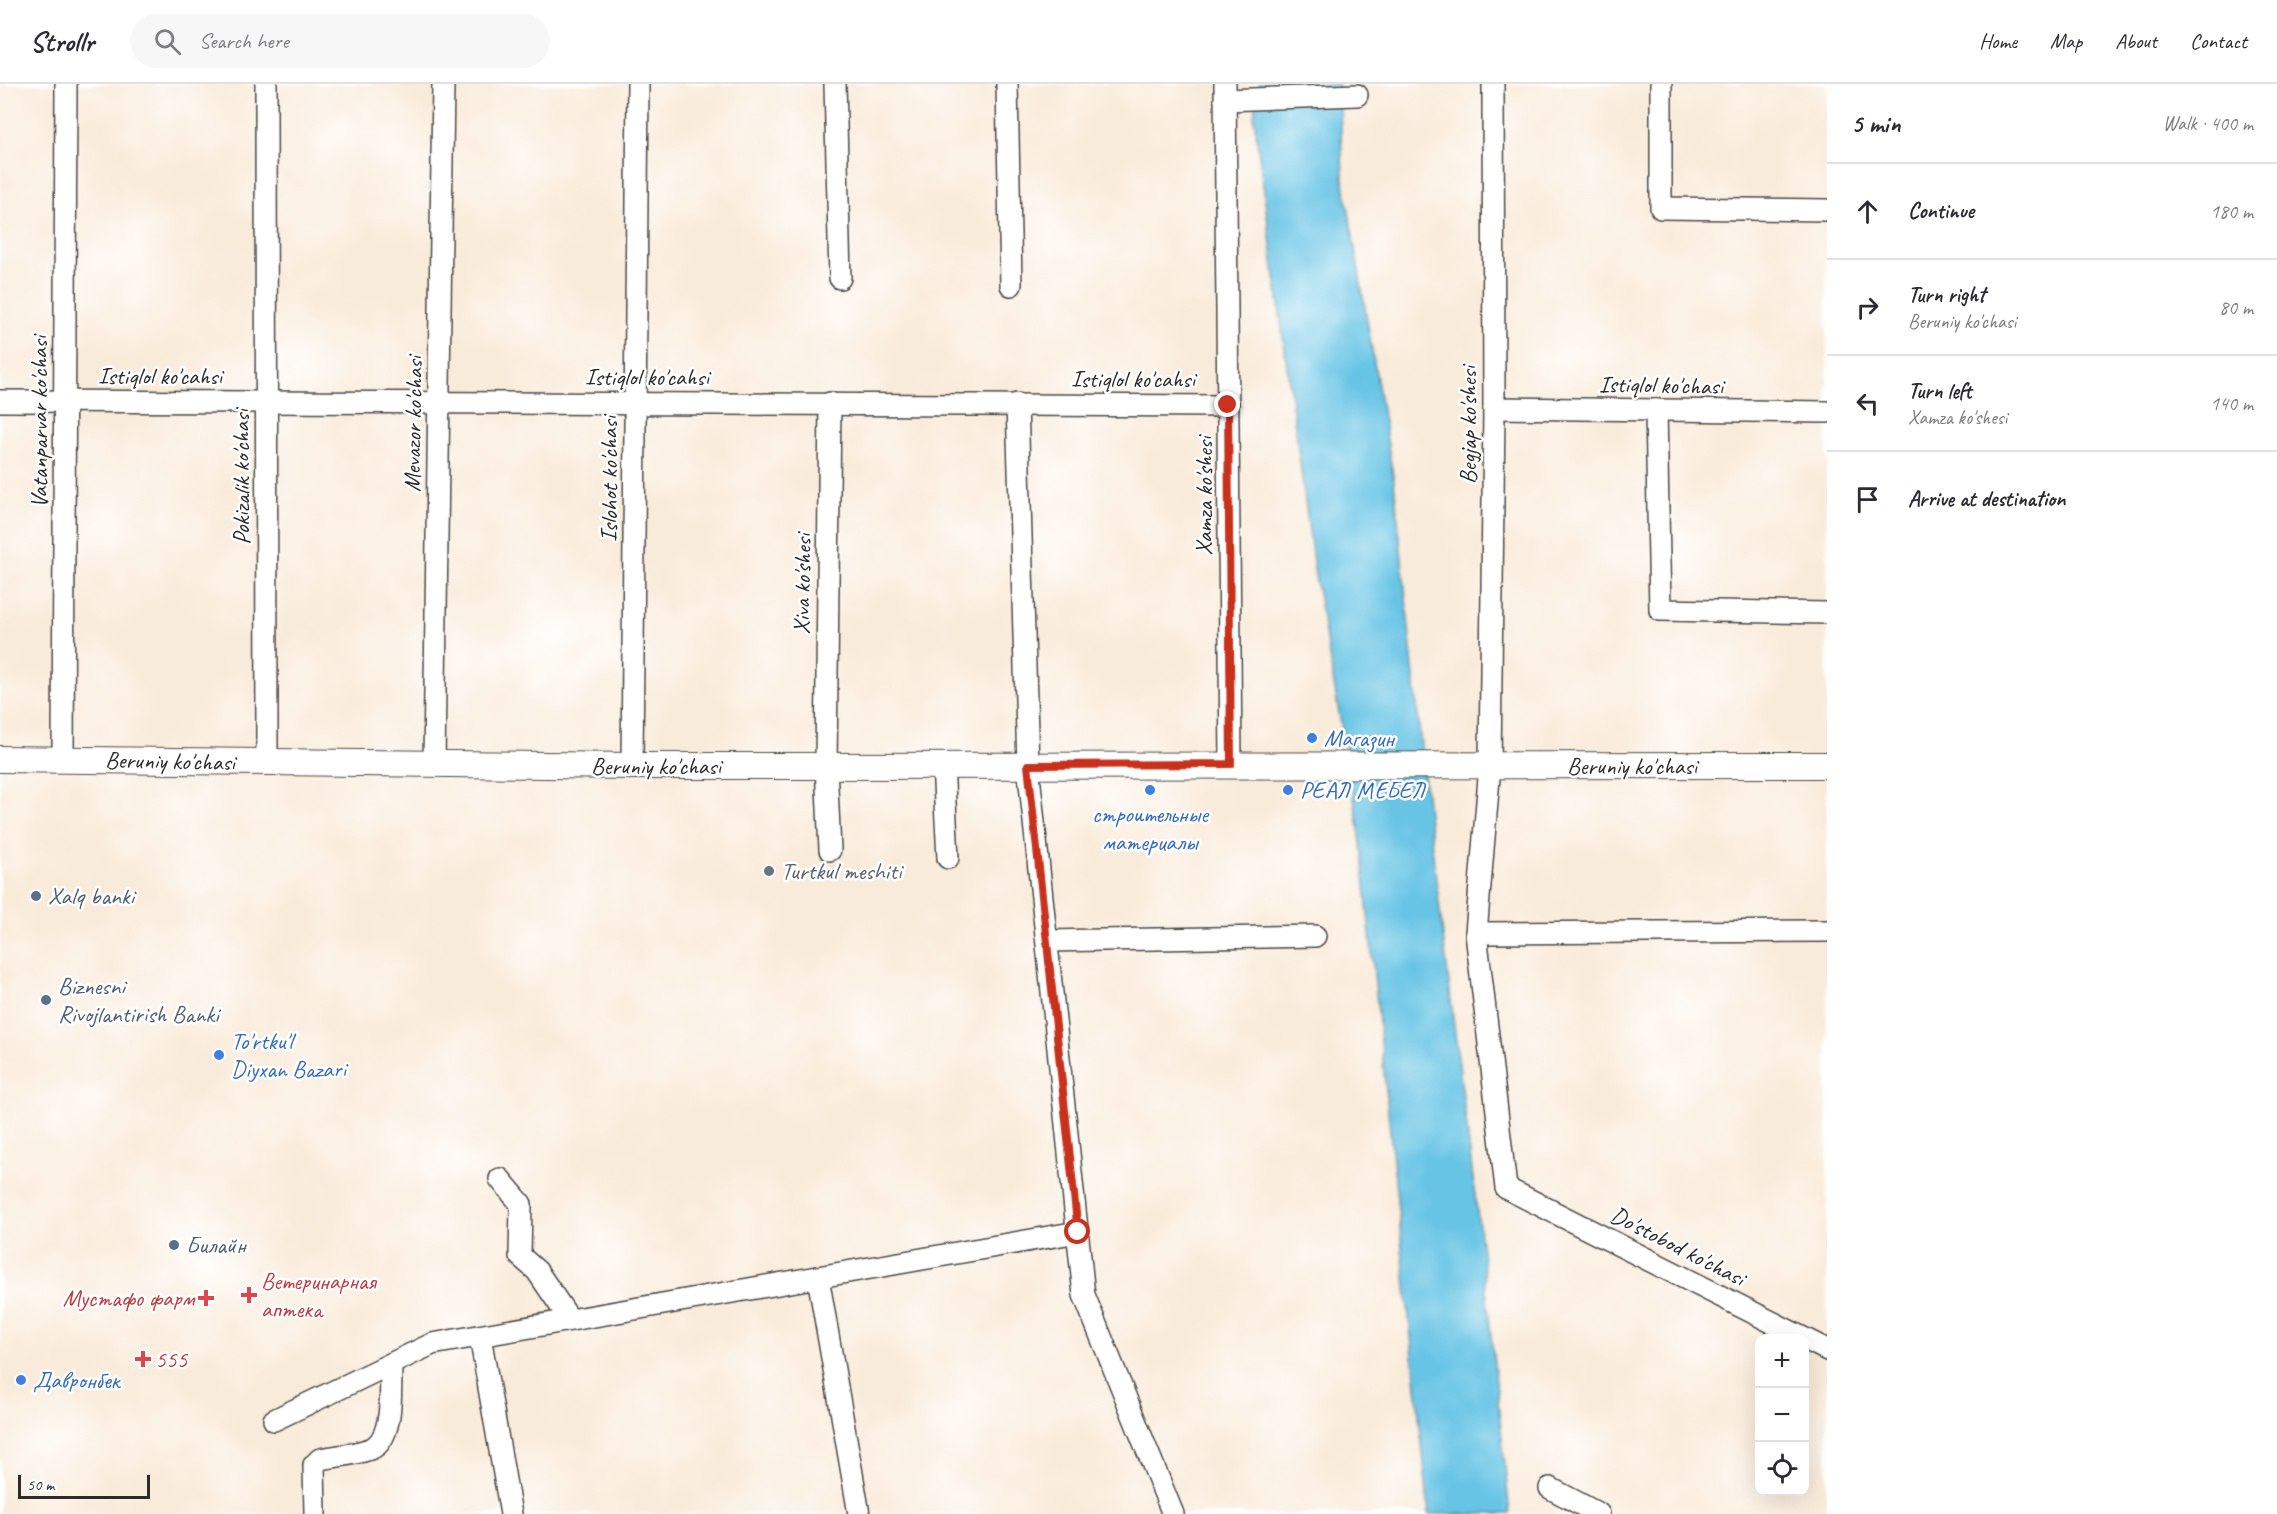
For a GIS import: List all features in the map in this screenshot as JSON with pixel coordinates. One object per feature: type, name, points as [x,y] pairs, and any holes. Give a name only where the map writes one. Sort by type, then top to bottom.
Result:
[{"type":"main road","name":"Beruniy ko'chasi","points":[[0,759],[632,766],[1827,765]]},
{"type":"street","name":"Vatanparvar ko'chasi","points":[[63,759],[66,84]]},
{"type":"street","name":"Pokizalik ko'chasi","points":[[266,84],[267,762]]},
{"type":"street","name":"Mevazor ko'chasi","points":[[434,764],[443,84]]},
{"type":"street","name":"Islohot ko'chasi","points":[[632,766],[638,84]]},
{"type":"street","points":[[836,84],[840,278]]},
{"type":"street","points":[[1008,84],[1011,285]]},
{"type":"street","name":"Begjap ko'shesi","points":[[1493,84],[1494,408],[1490,766],[1476,933],[1506,1188]]},
{"type":"street","points":[[1661,84],[1661,208],[1827,210]]},
{"type":"street","points":[[1225,92],[1357,94]]},
{"type":"street","name":"Xamza ko'shesi","points":[[1225,92],[1231,764]]},
{"type":"street","name":"Istiqlol ko'cahsi","points":[[0,401],[1228,405]]},
{"type":"street","name":"Xiva ko'shesi","points":[[830,403],[826,766],[830,850]]},
{"type":"street","points":[[1017,404],[1028,765],[1084,1295],[1173,1514]]},
{"type":"street","name":"Istiqlol ko'chasi","points":[[1494,408],[1827,412]]},
{"type":"street","points":[[1656,410],[1660,609],[1827,613]]},
{"type":"street","points":[[943,765],[948,858]]},
{"type":"street","points":[[1476,933],[1827,931]]},
{"type":"street","points":[[1047,941],[1316,936]]},
{"type":"street","points":[[500,1179],[521,1204],[520,1256],[537,1271],[570,1320]]},
{"type":"street","name":"Do'stobod ko'chasi","points":[[1506,1188],[1827,1350]]},
{"type":"street","points":[[274,1420],[432,1344],[1078,1232]]},
{"type":"street","points":[[818,1277],[859,1514]]},
{"type":"street","points":[[480,1336],[511,1514]]},
{"type":"street","points":[[315,1514],[314,1466],[320,1459],[372,1449],[384,1438],[388,1422],[391,1364]]},
{"type":"street","points":[[1550,1488],[1599,1514]]},
{"type":"water","points":[[1259,84],[1339,84],[1343,177],[1394,481],[1428,814],[1482,1251],[1510,1514],[1429,1514],[1359,827],[1315,576],[1254,118]]},
{"type":"place","name":"Магазин","points":[[1312,738]]},
{"type":"place","name":"строительные материалы","points":[[1150,790]]},
{"type":"place","name":"РЕАЛ МЕБЕЛ","points":[[1288,790]]},
{"type":"place","name":"Turtkul meshiti","points":[[769,871]]},
{"type":"place","name":"Xalq banki","points":[[36,896]]},
{"type":"place","name":"Biznesni Rivojlantirish Banki","points":[[46,1000]]},
{"type":"place","name":"To'rtku'l Diyxan Bazari","points":[[219,1055]]},
{"type":"place","name":"Билайн","points":[[174,1245]]},
{"type":"place","name":"Ветеринарная аптека","points":[[249,1295]]},
{"type":"place","name":"Мустафо фарм","points":[[206,1298]]},
{"type":"place","name":"555","points":[[143,1359]]},
{"type":"place","name":"Давронбек","points":[[21,1380]]},
{"type":"route","points":[[1078,1232],[1028,765],[1231,764],[1228,405]]}]
